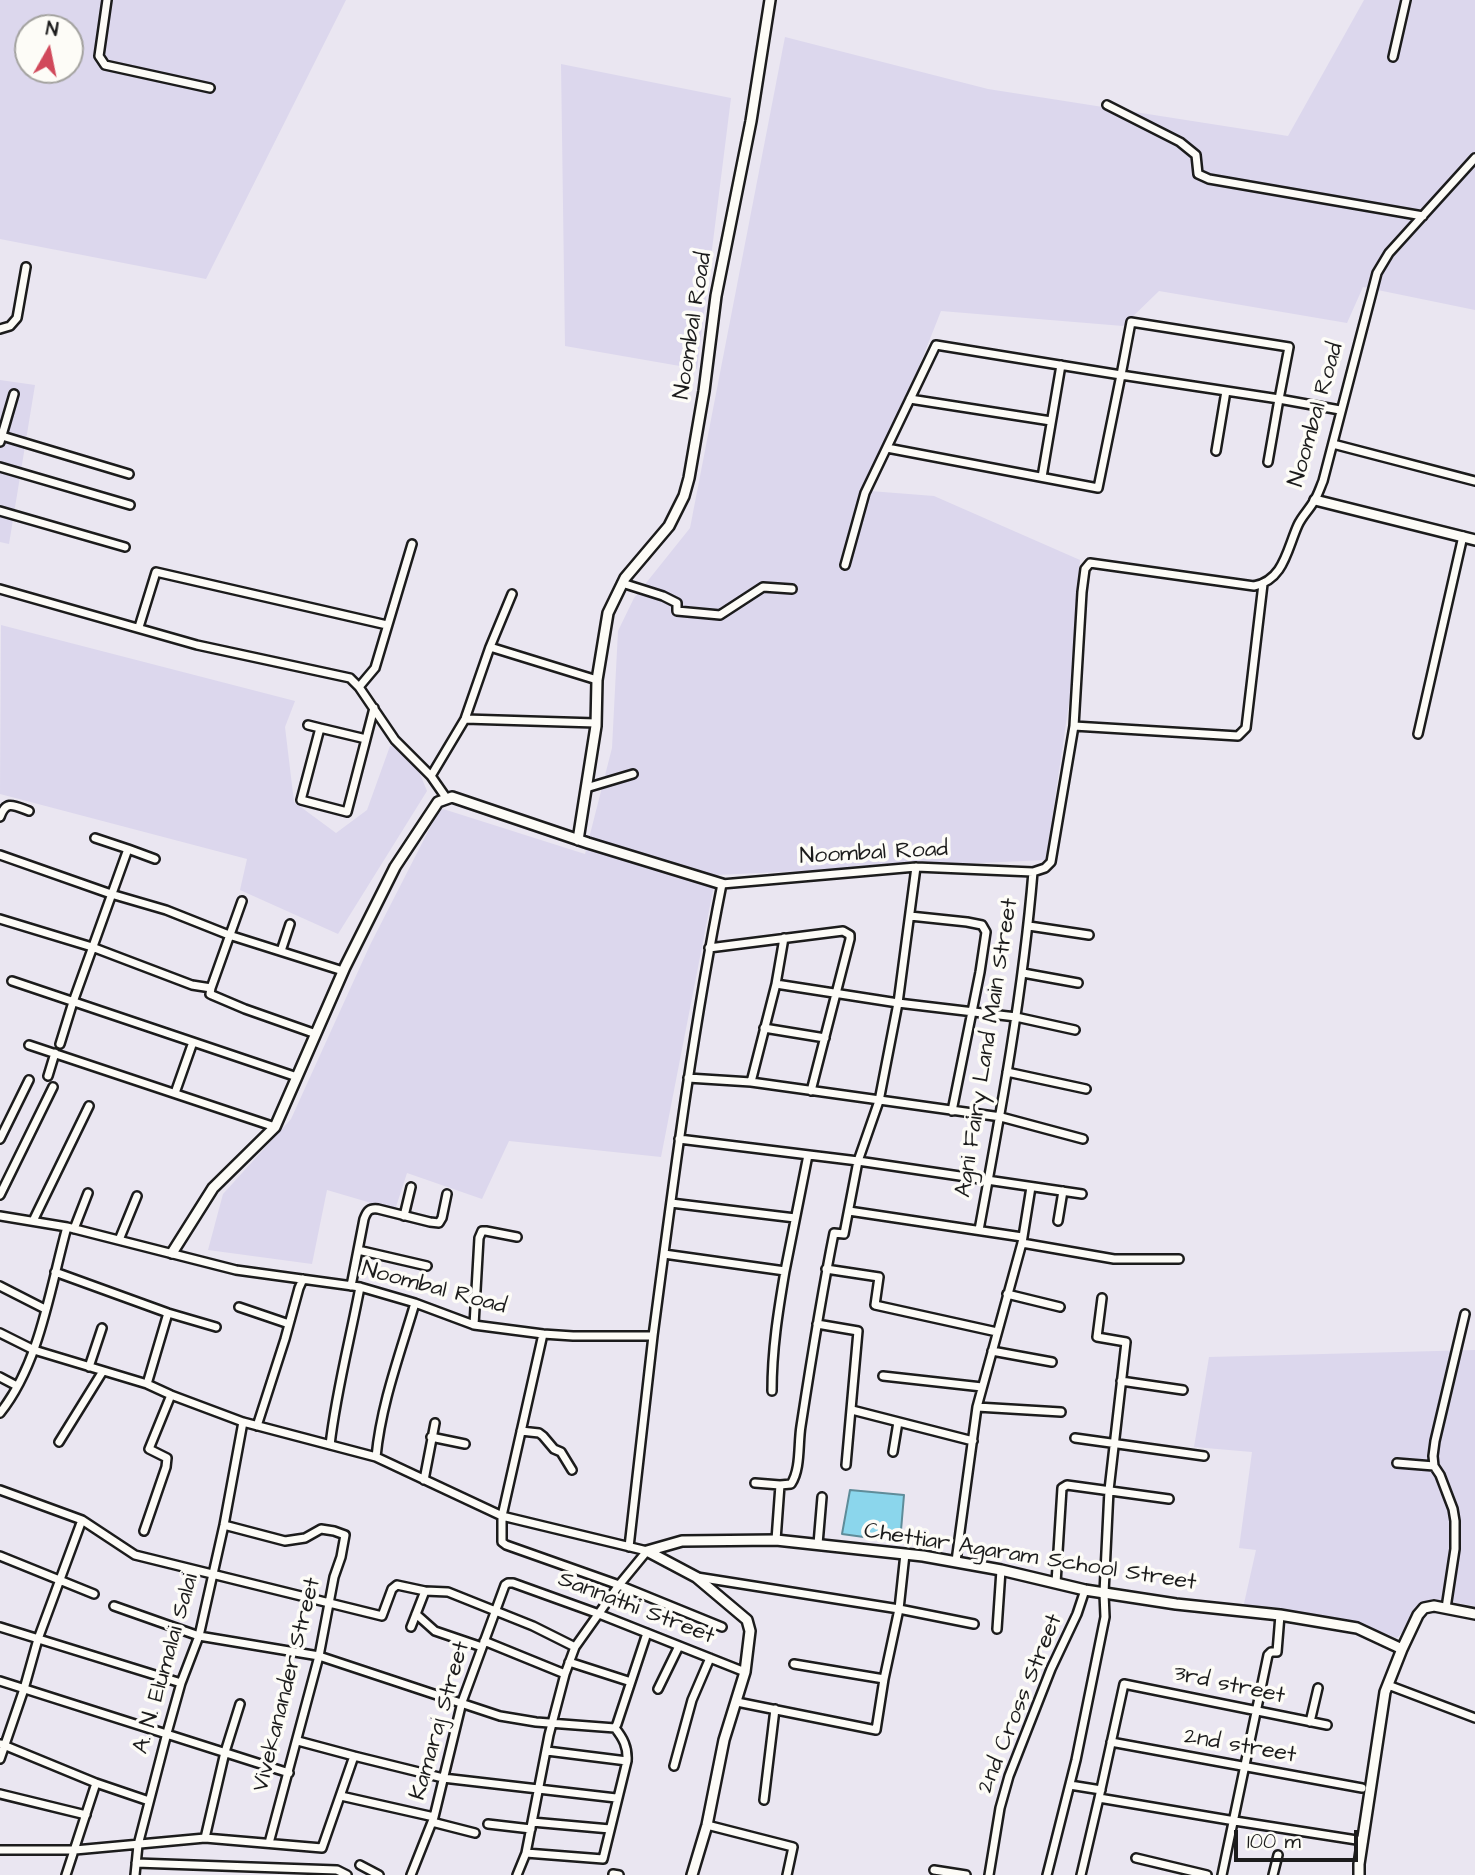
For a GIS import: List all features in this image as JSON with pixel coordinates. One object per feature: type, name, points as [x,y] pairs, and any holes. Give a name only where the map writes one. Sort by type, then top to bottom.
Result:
[{"type":"street","points":[[107,0],[99,56],[105,65],[210,88]]},
{"type":"street","name":"Noombal Road","points":[[578,840],[596,723],[597,680],[607,618],[622,583],[669,526],[689,481],[716,296],[751,121],[770,0]]},
{"type":"street","points":[[1393,58],[1406,0]]},
{"type":"street","points":[[1107,104],[1180,142],[1196,155],[1198,174],[1209,179],[1423,216]]},
{"type":"street","name":"Noombal Road","points":[[1263,584],[1275,576],[1282,566],[1299,522],[1315,500],[1323,481],[1377,273],[1389,253],[1475,158]]},
{"type":"street","points":[[0,329],[10,326],[17,318],[26,267]]},
{"type":"street","points":[[887,448],[1098,488],[1131,322],[1289,346],[1268,462]]},
{"type":"street","points":[[845,565],[865,493],[936,345],[1340,410]]},
{"type":"street","points":[[1042,477],[1061,365]]},
{"type":"street","points":[[1216,451],[1226,391]]},
{"type":"street","points":[[14,394],[1,439],[128,474]]},
{"type":"street","points":[[910,399],[1051,421]]},
{"type":"street","points":[[1333,444],[1475,481]]},
{"type":"street","points":[[0,467],[130,505]]},
{"type":"street","points":[[1315,500],[1475,540]]},
{"type":"street","points":[[0,511],[125,547]]},
{"type":"street","points":[[1418,734],[1463,536]]},
{"type":"street","points":[[359,687],[375,668],[412,544]]},
{"type":"street","points":[[1033,872],[1045,868],[1051,862],[1074,726],[1085,569],[1090,563],[1247,585],[1263,584],[1246,728],[1238,736],[1074,726]]},
{"type":"street","points":[[139,628],[156,572],[387,625]]},
{"type":"street","points":[[622,583],[677,603],[677,611],[720,615],[763,587],[792,589]]},
{"type":"street","points":[[0,589],[197,645],[350,678],[395,740],[431,776],[447,799]]},
{"type":"street","points":[[431,776],[465,719],[512,594]]},
{"type":"street","points":[[490,647],[597,680]]},
{"type":"street","points":[[320,727],[301,800],[348,813],[374,708]]},
{"type":"street","points":[[465,719],[596,723]]},
{"type":"street","points":[[308,725],[366,739]]},
{"type":"street","points":[[586,788],[633,774]]},
{"type":"street","points":[[172,1253],[213,1188],[275,1127],[343,971],[395,867],[438,802],[452,797],[578,840],[722,884],[709,948],[679,1139],[629,1547]]},
{"type":"street","points":[[0,817],[7,805],[29,811]]},
{"type":"street","points":[[96,838],[155,859]]},
{"type":"street","points":[[60,1045],[128,849]]},
{"type":"street","points":[[0,855],[229,935],[343,971]]},
{"type":"street","points":[[755,1483],[791,1484],[795,1477],[826,1269],[834,1233],[844,1234],[858,1161],[878,1101],[898,1003],[916,867]]},
{"type":"street","name":"Noombal Road","points":[[722,884],[916,867],[1033,872]]},
{"type":"street","name":"Agni Fairy Land Main Street","points":[[979,1230],[1001,1117],[1023,972],[1033,872]]},
{"type":"street","points":[[242,901],[210,994],[316,1034]]},
{"type":"street","points":[[910,916],[982,925],[986,932],[952,1111]]},
{"type":"street","points":[[0,919],[92,947],[192,985],[211,988]]},
{"type":"street","points":[[281,951],[290,924]]},
{"type":"street","points":[[1029,926],[1089,935]]},
{"type":"street","points":[[709,948],[843,931],[850,935],[811,1091]]},
{"type":"street","points":[[751,1082],[776,984],[784,938]]},
{"type":"street","points":[[1023,972],[1078,983]]},
{"type":"street","points":[[12,981],[297,1077]]},
{"type":"street","points":[[776,984],[898,1003],[1016,1017],[1075,1030]]},
{"type":"street","points":[[764,1028],[825,1038]]},
{"type":"street","points":[[175,1093],[193,1042]]},
{"type":"street","points":[[29,1045],[275,1127]]},
{"type":"street","points":[[48,1076],[55,1053]]},
{"type":"street","points":[[1006,1072],[1086,1088]]},
{"type":"street","points":[[688,1078],[751,1082],[1001,1117],[1083,1139]]},
{"type":"street","points":[[0,1139],[29,1080]]},
{"type":"street","points":[[0,1195],[53,1087]]},
{"type":"street","points":[[33,1221],[89,1106]]},
{"type":"street","points":[[679,1139],[858,1161],[1082,1194]]},
{"type":"street","points":[[772,1391],[772,1358],[785,1271],[808,1155]]},
{"type":"street","points":[[957,1561],[977,1406],[1022,1240],[1031,1186]]},
{"type":"street","points":[[404,1216],[411,1187]]},
{"type":"street","points":[[1058,1221],[1063,1191]]},
{"type":"street","points":[[0,1413],[12,1399],[34,1350],[55,1272],[71,1228],[88,1193]]},
{"type":"street","points":[[330,1445],[342,1367],[353,1326],[358,1250],[364,1219],[368,1211],[378,1209],[439,1223],[447,1194]]},
{"type":"street","points":[[119,1240],[137,1196]]},
{"type":"street","points":[[671,1203],[795,1218]]},
{"type":"street","points":[[849,1211],[979,1230],[1114,1259],[1179,1259]]},
{"type":"street","name":"Noombal Road","points":[[0,1216],[71,1228],[236,1270],[356,1287],[415,1303],[474,1325],[573,1336],[653,1336]]},
{"type":"street","points":[[474,1325],[480,1234],[486,1231],[517,1237]]},
{"type":"street","points":[[358,1250],[427,1266]]},
{"type":"street","points":[[664,1254],[785,1271]]},
{"type":"street","points":[[826,1269],[878,1278],[875,1305],[997,1332]]},
{"type":"street","points":[[55,1272],[168,1313],[216,1327]]},
{"type":"street","points":[[257,1426],[303,1279]]},
{"type":"street","points":[[0,1286],[45,1309]]},
{"type":"street","points":[[1007,1294],[1060,1307]]},
{"type":"street","points":[[1047,1875],[1070,1785],[1105,1617],[1109,1490],[1126,1342],[1097,1338],[1102,1298]]},
{"type":"street","points":[[376,1457],[386,1397],[415,1303]]},
{"type":"street","points":[[239,1307],[289,1324]]},
{"type":"street","points":[[147,1384],[168,1313]]},
{"type":"street","points":[[1446,1608],[1455,1549],[1455,1521],[1453,1509],[1434,1466],[1433,1456],[1465,1314]]},
{"type":"street","points":[[817,1324],[858,1331],[846,1465]]},
{"type":"street","points":[[89,1367],[102,1328]]},
{"type":"street","points":[[0,1333],[34,1350],[147,1384],[243,1422],[376,1457],[502,1516],[648,1551],[696,1577],[747,1620],[750,1631],[745,1672],[724,1740],[707,1825],[692,1875]]},
{"type":"street","points":[[544,1334],[502,1516],[502,1542],[722,1627]]},
{"type":"street","points":[[992,1351],[1052,1362]]},
{"type":"street","points":[[59,1442],[103,1371]]},
{"type":"street","points":[[883,1376],[982,1387]]},
{"type":"street","points":[[0,1377],[17,1386]]},
{"type":"street","points":[[1121,1381],[1183,1390]]},
{"type":"street","points":[[144,1531],[166,1467],[166,1458],[149,1450],[171,1395]]},
{"type":"street","points":[[977,1406],[1060,1412]]},
{"type":"street","points":[[852,1410],[972,1441]]},
{"type":"street","name":"A. N. Elumalai Salai","points":[[135,1875],[138,1845],[167,1733],[181,1683],[199,1636],[224,1525],[243,1422]]},
{"type":"street","points":[[893,1451],[898,1422]]},
{"type":"street","points":[[424,1480],[435,1423]]},
{"type":"street","points":[[521,1431],[543,1436],[561,1452],[572,1470]]},
{"type":"street","points":[[431,1437],[465,1444]]},
{"type":"street","points":[[1074,1438],[1204,1456]]},
{"type":"street","points":[[1397,1463],[1434,1466]]},
{"type":"street","points":[[776,1540],[780,1485]]},
{"type":"street","points":[[1056,1583],[1062,1488],[1067,1485],[1170,1499]]},
{"type":"street","points":[[0,1490],[82,1520],[135,1555],[382,1616],[394,1586],[448,1592],[495,1610],[575,1647]]},
{"type":"street","points":[[818,1544],[822,1497]]},
{"type":"street","points":[[0,1759],[2,1744],[24,1689],[38,1639],[82,1520]]},
{"type":"street","name":"Vivekanander Street","points":[[224,1525],[285,1541],[305,1538],[321,1530],[345,1535],[319,1656],[269,1843]]},
{"type":"street","name":"Chettiar Agaram School Street","points":[[648,1551],[682,1541],[776,1540],[905,1554],[1001,1570],[1085,1591],[1280,1615],[1357,1628],[1402,1649]]},
{"type":"street","points":[[517,1875],[526,1853],[553,1723],[575,1647],[619,1585],[648,1551]]},
{"type":"street","points":[[737,1702],[876,1730],[899,1609],[905,1554]]},
{"type":"street","points":[[0,1556],[94,1594]]},
{"type":"street","points":[[997,1629],[1001,1570]]},
{"type":"street","points":[[696,1577],[899,1609],[974,1624]]},
{"type":"street","name":"Sannathi Street","points":[[513,1583],[745,1672]]},
{"type":"street","name":"Kamaraj Street","points":[[411,1875],[433,1820],[462,1702],[505,1585],[513,1583]]},
{"type":"street","points":[[411,1627],[425,1591]]},
{"type":"street","name":"2nd Cross Street","points":[[989,1875],[1000,1808],[1009,1776],[1085,1591]]},
{"type":"street","points":[[114,1606],[199,1636],[319,1656],[500,1716],[615,1728]]},
{"type":"street","points":[[1359,1875],[1388,1685],[1402,1649],[1424,1608],[1434,1606],[1475,1614]]},
{"type":"street","points":[[416,1614],[435,1631],[483,1644],[565,1674]]},
{"type":"street","points":[[1222,1875],[1268,1655],[1278,1652],[1280,1615]]},
{"type":"street","points":[[0,1627],[181,1683]]},
{"type":"street","points":[[615,1728],[647,1633]]},
{"type":"street","points":[[658,1689],[679,1646]]},
{"type":"street","points":[[674,1766],[692,1700],[710,1658]]},
{"type":"street","points":[[569,1662],[628,1681]]},
{"type":"street","points":[[794,1664],[884,1679]]},
{"type":"street","points":[[0,1681],[289,1773]]},
{"type":"street","name":"3rd street","points":[[1111,1742],[1124,1684],[1327,1726]]},
{"type":"street","points":[[1388,1685],[1475,1718]]},
{"type":"street","points":[[1310,1722],[1318,1688]]},
{"type":"street","points":[[205,1838],[225,1752],[240,1704]]},
{"type":"street","points":[[764,1800],[775,1709]]},
{"type":"street","points":[[526,1853],[603,1859],[627,1761],[625,1743],[615,1728]]},
{"type":"street","points":[[298,1741],[443,1778],[616,1798]]},
{"type":"street","points":[[1081,1875],[1111,1742]]},
{"type":"street","name":"2nd street","points":[[1111,1742],[1362,1788]]},
{"type":"street","points":[[2,1744],[96,1783],[149,1801]]},
{"type":"street","points":[[547,1751],[627,1761]]},
{"type":"street","points":[[0,1850],[75,1850],[205,1838],[322,1848],[354,1756]]},
{"type":"street","points":[[66,1875],[96,1783]]},
{"type":"street","points":[[1070,1785],[1100,1794],[1235,1821],[1363,1840]]},
{"type":"street","points":[[0,1794],[86,1815]]},
{"type":"street","points":[[341,1796],[475,1833]]},
{"type":"street","points":[[488,1824],[610,1829]]},
{"type":"street","points":[[707,1825],[793,1847],[788,1875]]},
{"type":"street","points":[[1273,1875],[1278,1856]]},
{"type":"street","points":[[1136,1858],[1207,1875]]},
{"type":"street","points":[[136,1863],[337,1870],[347,1875]]},
{"type":"street","points":[[360,1865],[379,1875]]},
{"type":"street","points":[[934,1870],[966,1875]]},
{"type":"shaded area","points":[[0,0],[346,0],[206,279],[0,239]]},
{"type":"shaded area","points":[[1364,0],[1475,0],[1475,310],[1363,287],[1347,323],[1159,291],[1123,326],[941,311],[870,491],[934,496],[1080,560],[1074,669],[1046,860],[716,875],[661,1157],[509,1141],[482,1199],[407,1173],[395,1210],[327,1190],[312,1264],[208,1250],[223,1194],[291,1119],[370,945],[440,808],[585,854],[612,748],[618,631],[634,598],[690,528],[785,37],[988,89],[1288,136]]},
{"type":"shaded area","points":[[561,64],[731,98],[697,369],[565,346]]},
{"type":"shaded area","points":[[0,380],[35,385],[9,544],[0,542]]},
{"type":"shaded area","points":[[1,625],[295,701],[285,727],[294,802],[336,833],[367,810],[390,746],[409,747],[427,791],[338,934],[240,890],[247,859],[0,794]]},
{"type":"shaded area","points":[[1475,1350],[1475,1606],[1432,1599],[1397,1638],[1327,1616],[1243,1608],[1256,1550],[1239,1548],[1252,1452],[1194,1447],[1209,1357]]},
{"type":"water","points":[[850,1490],[904,1495],[900,1542],[842,1534]]}]
